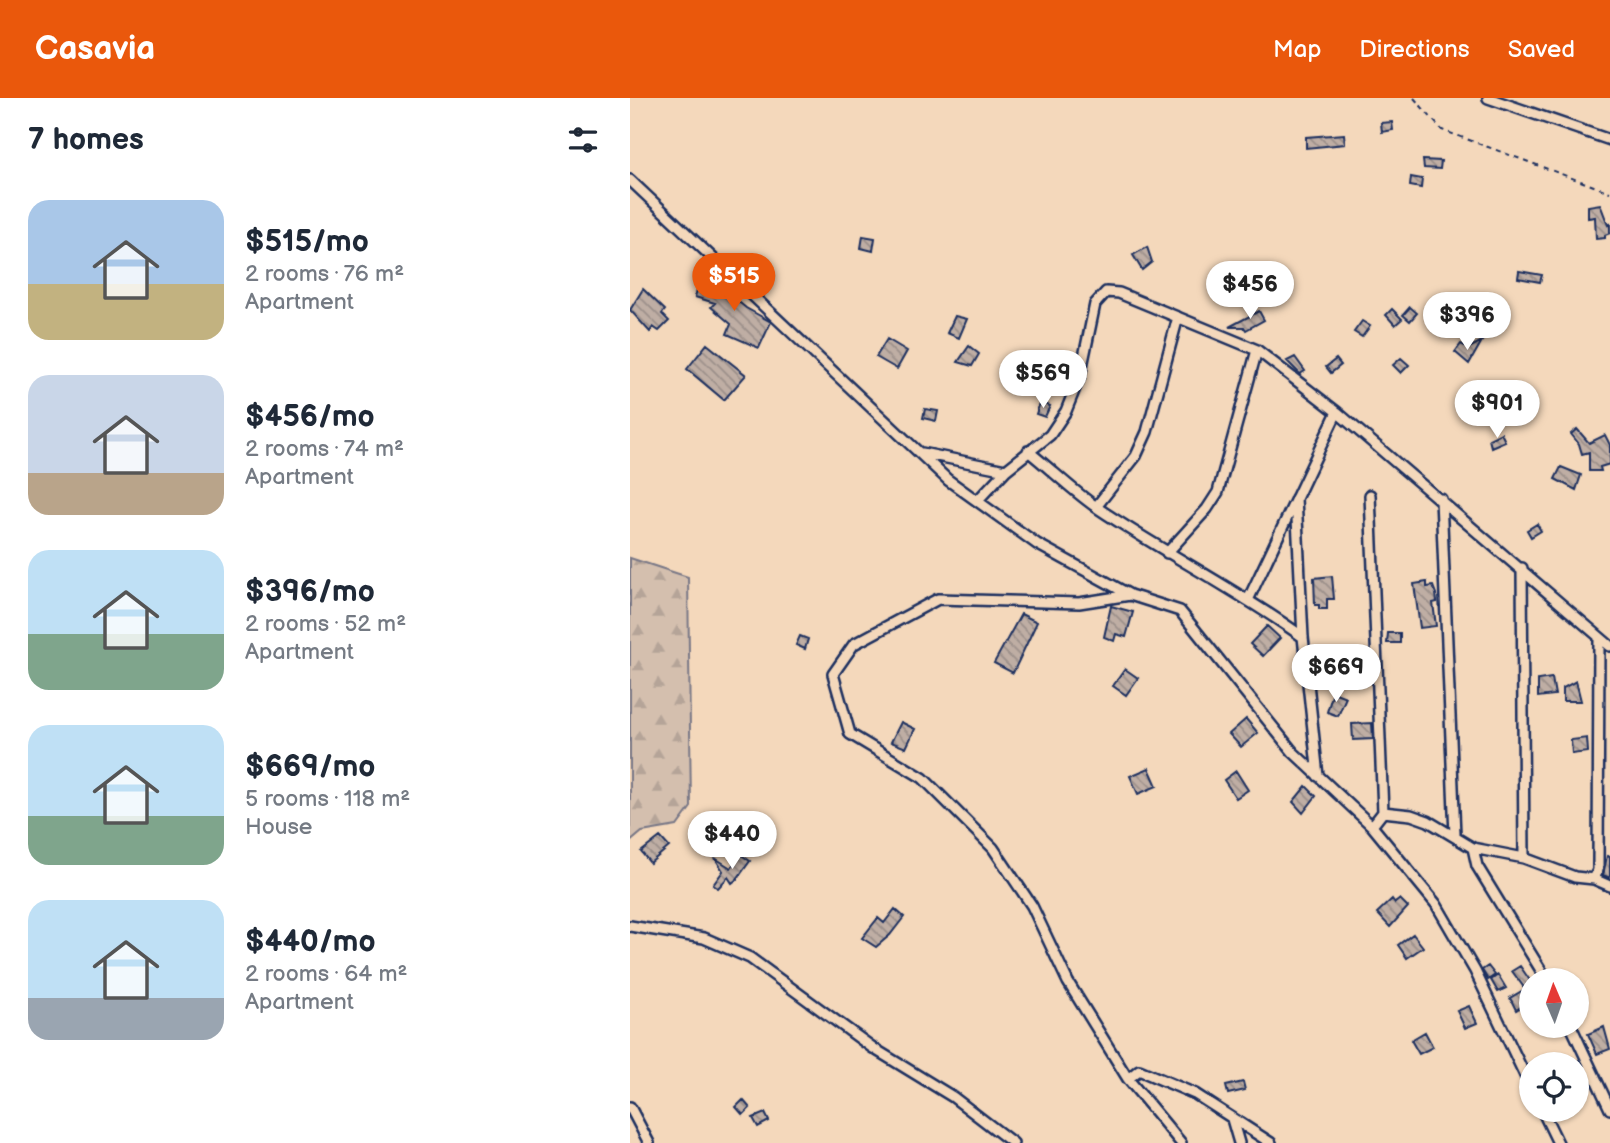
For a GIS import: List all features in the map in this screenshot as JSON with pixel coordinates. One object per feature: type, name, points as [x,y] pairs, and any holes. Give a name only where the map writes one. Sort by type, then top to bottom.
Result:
[{"type":"street","points":[[1488,98],[1610,140]]},
{"type":"street","points":[[630,180],[920,453],[977,501],[1037,544],[1130,595],[1180,611],[1293,752],[1372,826],[1436,904],[1475,971],[1519,1063]]},
{"type":"street","points":[[977,501],[1006,470],[1050,435],[1066,411],[1080,376],[1095,304],[1106,292],[1119,293],[1257,349],[1441,499],[1610,646]]},
{"type":"street","points":[[1096,507],[1136,456],[1147,432],[1178,317]]},
{"type":"street","points":[[1167,553],[1207,509],[1217,492],[1257,349]]},
{"type":"street","points":[[1249,598],[1337,412]]},
{"type":"street","points":[[1028,451],[1096,507],[1167,553],[1249,598],[1303,637]]},
{"type":"street","points":[[920,453],[1006,470]]},
{"type":"street","points":[[1370,495],[1383,812],[1372,826]]},
{"type":"street","points":[[1296,498],[1303,637],[1318,776]]},
{"type":"street","points":[[1441,499],[1455,835]]},
{"type":"street","points":[[1522,568],[1524,858]]},
{"type":"street","points":[[1130,595],[1079,603],[938,599],[854,644],[833,674],[850,734],[923,778],[993,848],[1032,906],[1068,982],[1129,1079],[1181,1143]]},
{"type":"street","points":[[1594,879],[1598,870],[1600,637]]},
{"type":"street","points":[[1383,812],[1411,814],[1455,835],[1473,848],[1524,858],[1575,877],[1594,879],[1610,886]]},
{"type":"street","points":[[1473,848],[1478,866],[1540,968]]},
{"type":"street","points":[[630,926],[704,937],[750,958],[873,1048],[953,1097],[1013,1143]]},
{"type":"street","points":[[1577,1038],[1610,1109]]},
{"type":"street","points":[[1129,1079],[1139,1070],[1195,1094],[1271,1143]]},
{"type":"street","points":[[630,1107],[649,1143]]},
{"type":"street","points":[[1232,1119],[1239,1143]]},
{"type":"street","points":[[1548,1122],[1558,1143]]},
{"type":"path","points":[[1414,98],[1442,130],[1610,192]]},
{"type":"path","points":[[1419,103],[1424,98]]},
{"type":"green space","points":[[630,558],[688,577],[691,807],[677,826],[642,832],[630,842]]},
{"type":"building","points":[[1392,122],[1393,130],[1382,132],[1381,123]]},
{"type":"building","points":[[1344,134],[1345,144],[1306,148],[1306,137]]},
{"type":"building","points":[[1423,160],[1441,161],[1440,169],[1424,168]]},
{"type":"building","points":[[1411,177],[1422,179],[1421,188],[1410,186]]},
{"type":"building","points":[[1600,204],[1608,225],[1610,224],[1610,233],[1605,235],[1605,238],[1596,239],[1595,217],[1588,218],[1588,206]]},
{"type":"building","points":[[863,236],[875,238],[873,251],[861,248]]},
{"type":"building","points":[[1147,247],[1152,262],[1142,270],[1133,255]]},
{"type":"building","points":[[1519,271],[1542,275],[1540,282],[1518,278]]},
{"type":"building","points":[[701,275],[721,280],[718,285],[746,308],[771,322],[759,348],[727,334],[731,324],[711,307],[715,303],[695,297]]},
{"type":"building","points":[[643,289],[665,310],[662,314],[669,321],[659,331],[653,327],[650,332],[630,310]]},
{"type":"building","points":[[1410,307],[1417,313],[1410,321],[1403,315]]},
{"type":"building","points":[[1392,309],[1402,319],[1395,325],[1386,315]]},
{"type":"building","points":[[1259,311],[1264,320],[1246,330],[1244,327],[1229,327]]},
{"type":"building","points":[[955,316],[967,319],[959,338],[947,333]]},
{"type":"building","points":[[1362,321],[1370,326],[1362,337],[1354,332]]},
{"type":"building","points":[[887,339],[907,351],[897,369],[876,357]]},
{"type":"building","points":[[1482,341],[1469,364],[1455,352],[1461,344],[1469,348]]},
{"type":"building","points":[[707,344],[746,375],[724,400],[687,369]]},
{"type":"building","points":[[969,346],[979,354],[972,366],[958,362]]},
{"type":"building","points":[[1295,357],[1305,371],[1300,374],[1287,361]]},
{"type":"building","points":[[1401,358],[1409,365],[1401,373],[1393,365]]},
{"type":"building","points":[[1336,359],[1341,365],[1331,373],[1326,367]]},
{"type":"building","points":[[1040,403],[1050,406],[1045,417],[1036,414]]},
{"type":"building","points":[[925,409],[938,411],[936,421],[923,418]]},
{"type":"building","points":[[1511,413],[1521,413],[1521,423],[1511,423]]},
{"type":"building","points":[[1577,429],[1589,443],[1605,435],[1610,445],[1610,464],[1600,467],[1601,471],[1589,471],[1589,452],[1582,454],[1579,444],[1571,434]]},
{"type":"building","points":[[1501,433],[1505,441],[1491,447],[1489,439]]},
{"type":"building","points":[[1561,467],[1581,475],[1576,490],[1555,479]]},
{"type":"building","points":[[1537,524],[1541,531],[1531,537],[1527,530]]},
{"type":"building","points":[[1332,576],[1334,599],[1327,599],[1327,609],[1319,609],[1319,605],[1315,605],[1314,578]]},
{"type":"building","points":[[1427,582],[1427,587],[1433,586],[1436,594],[1437,602],[1433,603],[1436,626],[1420,628],[1414,584]]},
{"type":"building","points":[[1111,606],[1133,612],[1126,637],[1116,634],[1114,641],[1104,637]]},
{"type":"building","points":[[1021,614],[1037,622],[1013,673],[994,663]]},
{"type":"building","points":[[1267,626],[1280,638],[1263,656],[1250,644]]},
{"type":"building","points":[[1388,633],[1400,633],[1400,643],[1387,643]]},
{"type":"building","points":[[800,636],[808,639],[805,649],[796,645]]},
{"type":"building","points":[[1125,669],[1138,678],[1126,695],[1113,686]]},
{"type":"building","points":[[1552,678],[1555,695],[1538,697],[1538,680]]},
{"type":"building","points":[[1576,681],[1581,701],[1563,701],[1563,688]]},
{"type":"building","points":[[1333,692],[1346,697],[1338,716],[1327,712]]},
{"type":"building","points":[[1246,719],[1258,733],[1241,747],[1229,734]]},
{"type":"building","points":[[901,722],[915,729],[906,748],[891,742]]},
{"type":"building","points":[[1372,723],[1373,739],[1353,740],[1352,724]]},
{"type":"building","points":[[1587,738],[1588,752],[1572,754],[1571,740]]},
{"type":"building","points":[[1149,768],[1157,786],[1138,794],[1130,776]]},
{"type":"building","points":[[1236,771],[1248,790],[1236,798],[1224,780]]},
{"type":"building","points":[[1306,786],[1316,796],[1303,813],[1293,802]]},
{"type":"building","points":[[660,837],[669,847],[650,863],[641,852]]},
{"type":"building","points":[[740,854],[750,861],[737,879],[732,883],[728,877],[718,888],[713,885],[723,871],[715,858],[731,868]]},
{"type":"building","points":[[1607,856],[1610,857],[1610,878],[1603,875]]},
{"type":"building","points":[[1392,899],[1395,903],[1400,899],[1408,907],[1390,927],[1377,913]]},
{"type":"building","points":[[895,909],[904,917],[890,935],[876,947],[862,938],[878,918],[884,923]]},
{"type":"building","points":[[1413,934],[1423,947],[1407,958],[1398,945]]},
{"type":"building","points":[[1488,966],[1495,975],[1488,980],[1482,970]]},
{"type":"building","points":[[1520,966],[1519,981],[1512,971]]},
{"type":"building","points":[[1498,975],[1506,988],[1498,992],[1491,980]]},
{"type":"building","points":[[1519,993],[1519,1008],[1516,1010],[1510,998]]},
{"type":"building","points":[[1469,1006],[1477,1023],[1465,1028],[1457,1011]]},
{"type":"building","points":[[1604,1027],[1610,1049],[1597,1054],[1589,1034]]},
{"type":"building","points":[[1425,1032],[1433,1047],[1419,1054],[1411,1040]]},
{"type":"building","points":[[1243,1082],[1245,1090],[1228,1094],[1226,1086]]},
{"type":"building","points":[[743,1100],[750,1108],[743,1115],[736,1107]]},
{"type":"building","points":[[765,1113],[769,1121],[758,1127],[753,1118]]}]
